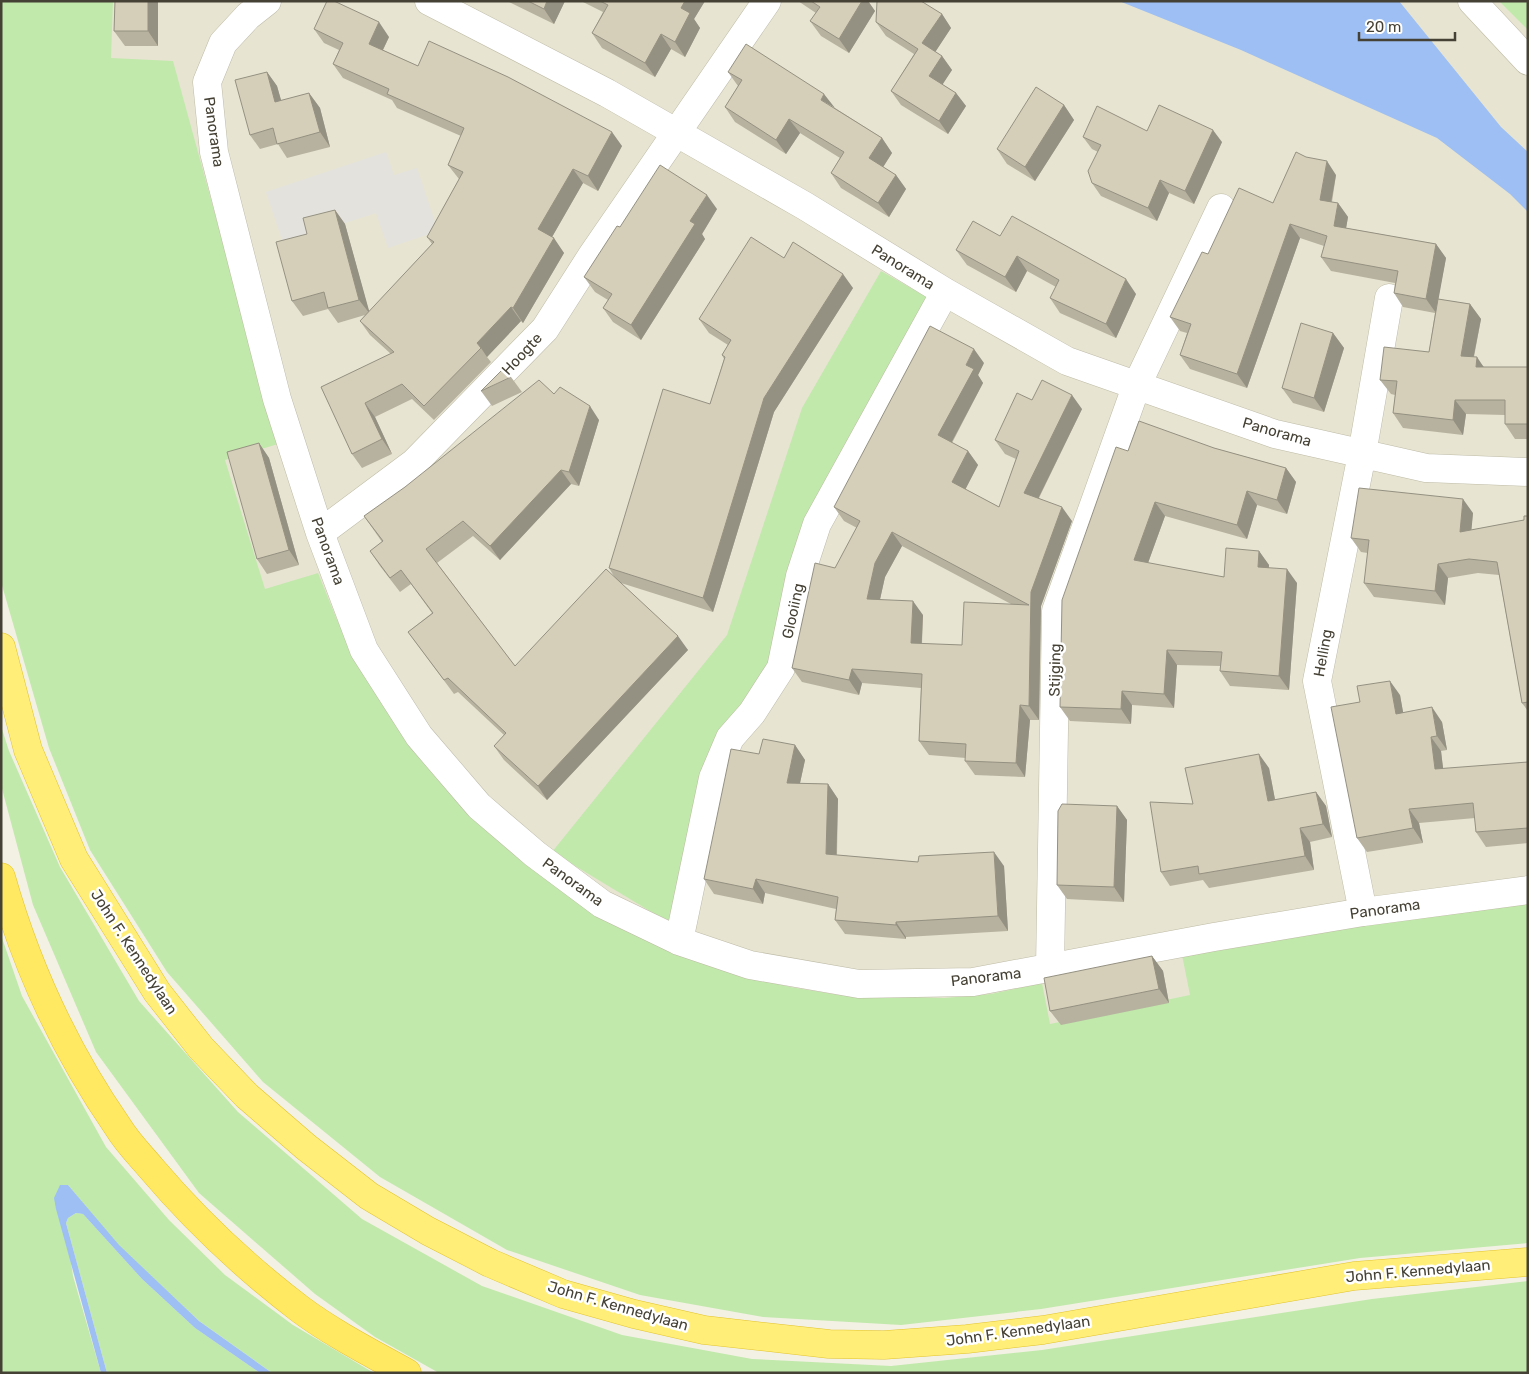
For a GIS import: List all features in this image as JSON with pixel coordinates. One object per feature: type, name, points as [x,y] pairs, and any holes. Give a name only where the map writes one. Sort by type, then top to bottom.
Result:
[{"type":"highway","name":"John F. Kennedylaan","points":[[1,647],[28,750],[74,859],[157,992],[201,1048],[276,1122],[369,1196],[428,1231],[481,1258],[563,1294],[634,1314],[704,1330],[829,1344],[884,1345],[967,1339],[1043,1330],[1354,1276],[1528,1262]]},
{"type":"highway","points":[[1,877],[12,915],[38,981],[71,1049],[118,1128],[183,1206],[238,1259],[301,1310],[407,1373]]},
{"type":"street","points":[[678,132],[767,1]]},
{"type":"street","points":[[1472,1],[1528,61]]},
{"type":"street","name":"Panorama","points":[[442,4],[678,132],[945,292],[1067,361],[1136,387],[1275,434],[1426,468],[1528,472]]},
{"type":"street","name":"Panorama","points":[[251,6],[223,43],[207,82],[214,152],[278,399],[320,533],[364,650],[419,736],[479,806],[534,854],[602,904],[679,942],[750,965],[859,984],[973,982],[1214,936],[1363,912],[1528,890]]},
{"type":"street","name":"Hoogte","points":[[320,533],[414,464],[524,353],[545,329],[591,257],[678,132]]},
{"type":"street","points":[[1136,387],[1221,208]]},
{"type":"street","name":"Glooiing","points":[[679,942],[713,778],[730,738],[752,713],[781,668],[800,576],[817,524],[945,292]]},
{"type":"street","points":[[1362,454],[1389,298]]},
{"type":"street","name":"Stijging","points":[[1050,968],[1056,611],[1136,387]]},
{"type":"street","name":"Helling","points":[[1362,454],[1317,681],[1363,912]]},
{"type":"shaded area","points":[[79,1],[1528,1],[1528,986],[978,1061],[781,1046],[214,583]]},
{"type":"shaded area","points":[[386,152],[394,175],[417,168],[438,231],[388,248],[376,213],[283,243],[266,192]]},
{"type":"green space","points":[[1,1],[113,1],[111,58],[173,61],[278,444],[225,460],[265,589],[318,573],[337,620],[364,671],[517,854],[750,977],[790,987],[839,995],[944,998],[991,994],[1042,983],[1050,1024],[1190,995],[1182,955],[1269,937],[1528,902],[1528,1243],[1360,1258],[1041,1309],[901,1325],[763,1317],[640,1295],[507,1250],[380,1177],[263,1082],[167,972],[90,850],[49,748],[1,582]]},
{"type":"green space","points":[[1499,1],[1528,1],[1528,30]]},
{"type":"green space","points":[[881,271],[930,299],[770,666],[718,739],[668,922],[552,852],[727,635],[802,408]]},
{"type":"green space","points":[[1,726],[9,751],[60,867],[139,1001],[238,1112],[362,1219],[482,1286],[622,1335],[752,1359],[891,1366],[1042,1350],[1372,1299],[1528,1281],[1528,1373],[439,1373],[375,1337],[315,1294],[199,1193],[96,1052],[33,905],[1,785]]},
{"type":"green space","points":[[1,935],[22,996],[106,1147],[169,1220],[225,1275],[293,1325],[374,1373],[272,1373],[199,1321],[118,1245],[68,1185],[60,1185],[73,1276],[101,1373],[1,1373]]},
{"type":"green space","points":[[76,1213],[83,1214],[142,1279],[195,1328],[260,1373],[107,1373],[66,1223],[68,1218]]},
{"type":"water","points":[[1119,1],[1399,1],[1501,127],[1528,152],[1528,212],[1510,194],[1437,138],[1241,50]]},
{"type":"water","points":[[60,1185],[68,1185],[119,1245],[199,1321],[272,1373],[260,1373],[195,1328],[142,1279],[83,1214],[76,1213],[68,1218],[66,1223],[107,1373],[101,1373],[56,1209],[54,1198]]},
{"type":"building","points":[[115,1],[148,1],[148,31],[114,31]]},
{"type":"building","points":[[327,1],[334,1],[379,22],[369,44],[418,66],[429,41],[508,77],[612,132],[588,176],[573,169],[538,229],[554,238],[513,308],[511,307],[477,343],[481,348],[424,406],[402,384],[365,403],[382,439],[352,454],[321,387],[394,352],[360,321],[434,242],[427,237],[463,172],[448,165],[464,128],[387,94],[389,89],[333,64],[343,43],[314,29]]},
{"type":"building","points":[[528,1],[547,1],[544,9]]},
{"type":"building","points":[[600,1],[685,1],[681,8],[690,13],[675,42],[661,34],[645,63],[592,33],[608,5]]},
{"type":"building","points":[[811,1],[862,1],[839,39],[810,21],[820,7]]},
{"type":"building","points":[[877,1],[921,1],[942,14],[922,43],[942,56],[929,76],[956,93],[939,121],[891,91],[918,49],[876,22]]},
{"type":"building","points":[[746,44],[824,94],[821,100],[882,138],[869,158],[896,175],[878,203],[831,173],[844,152],[789,119],[776,140],[725,107],[742,80],[728,72]]},
{"type":"building","points":[[267,72],[275,102],[309,93],[320,132],[277,144],[273,128],[250,135],[235,80]]},
{"type":"building","points":[[1036,87],[1064,105],[1025,167],[997,149]]},
{"type":"building","points":[[1159,105],[1213,130],[1185,191],[1160,180],[1148,208],[1092,183],[1088,171],[1101,145],[1083,137],[1097,106],[1147,131]]},
{"type":"building","points":[[1296,152],[1306,157],[1327,161],[1320,200],[1338,203],[1334,226],[1436,244],[1426,299],[1394,293],[1398,271],[1321,257],[1327,236],[1290,224],[1237,374],[1180,355],[1191,324],[1170,317],[1202,252],[1208,254],[1239,188],[1273,203]]},
{"type":"building","points":[[660,165],[707,195],[690,221],[695,224],[631,325],[603,308],[612,294],[584,277],[617,226],[620,227]]},
{"type":"building","points":[[335,210],[359,300],[328,308],[324,292],[292,301],[276,242],[307,234],[303,218]]},
{"type":"building","points":[[1012,216],[1126,279],[1106,324],[1050,298],[1059,280],[1017,256],[1005,277],[956,250],[973,221],[1000,236]]},
{"type":"building","points":[[751,237],[784,258],[793,242],[843,274],[764,398],[703,598],[609,568],[663,389],[710,404],[725,357],[722,355],[731,340],[699,319]]},
{"type":"building","points":[[1438,299],[1470,304],[1461,356],[1477,357],[1476,367],[1528,367],[1528,424],[1505,424],[1505,400],[1455,400],[1453,420],[1393,413],[1397,381],[1380,380],[1384,347],[1429,352]]},
{"type":"building","points":[[1301,323],[1333,333],[1314,398],[1282,388]]},
{"type":"building","points":[[930,326],[974,349],[966,365],[974,369],[938,435],[968,451],[952,482],[999,507],[1019,451],[995,440],[1017,393],[1032,400],[1042,380],[1072,395],[1024,493],[1062,507],[1031,592],[1029,706],[1020,705],[1016,763],[965,761],[966,744],[919,741],[922,674],[852,669],[849,680],[792,668],[815,563],[835,568],[860,521],[834,507]],"holes":[[[892,532],[1029,605],[964,602],[962,645],[911,643],[913,601],[867,599],[875,563]]]},
{"type":"building","points":[[503,369],[511,377],[481,391]]},
{"type":"building","points":[[539,380],[554,394],[560,387],[590,406],[569,472],[561,470],[490,546],[463,521],[426,549],[515,666],[606,569],[678,636],[538,786],[494,746],[506,733],[448,678],[444,680],[408,632],[433,613],[401,570],[390,578],[370,551],[383,541],[364,516],[405,487]]},
{"type":"building","points":[[1139,421],[1214,448],[1286,468],[1277,500],[1247,491],[1237,525],[1155,502],[1134,560],[1224,577],[1226,548],[1259,551],[1258,567],[1287,569],[1279,676],[1220,671],[1222,652],[1167,650],[1164,694],[1122,691],[1121,709],[1060,707],[1062,600],[1116,447],[1128,451]]},
{"type":"building","points":[[259,443],[289,550],[257,559],[227,452]]},
{"type":"building","points":[[1359,488],[1463,499],[1460,532],[1524,520],[1524,516],[1528,516],[1528,702],[1522,703],[1497,562],[1469,559],[1438,564],[1435,591],[1364,583],[1369,540],[1351,538]]},
{"type":"building","points":[[1390,681],[1396,714],[1432,707],[1437,736],[1431,737],[1435,769],[1528,762],[1528,828],[1476,832],[1473,803],[1409,809],[1413,828],[1357,838],[1331,707],[1360,702],[1357,686]]},
{"type":"building","points":[[763,739],[795,745],[787,783],[828,784],[826,854],[918,862],[919,856],[994,852],[998,916],[896,922],[896,925],[835,920],[838,897],[756,879],[753,889],[704,879],[731,749],[759,754]]},
{"type":"building","points":[[1259,754],[1268,801],[1316,792],[1323,824],[1300,828],[1305,856],[1199,874],[1198,866],[1161,872],[1150,802],[1193,804],[1185,768]]},
{"type":"building","points":[[1062,804],[1117,806],[1114,887],[1057,885],[1058,811]]},
{"type":"building","points":[[1152,956],[1159,989],[1050,1011],[1044,978]]}]
